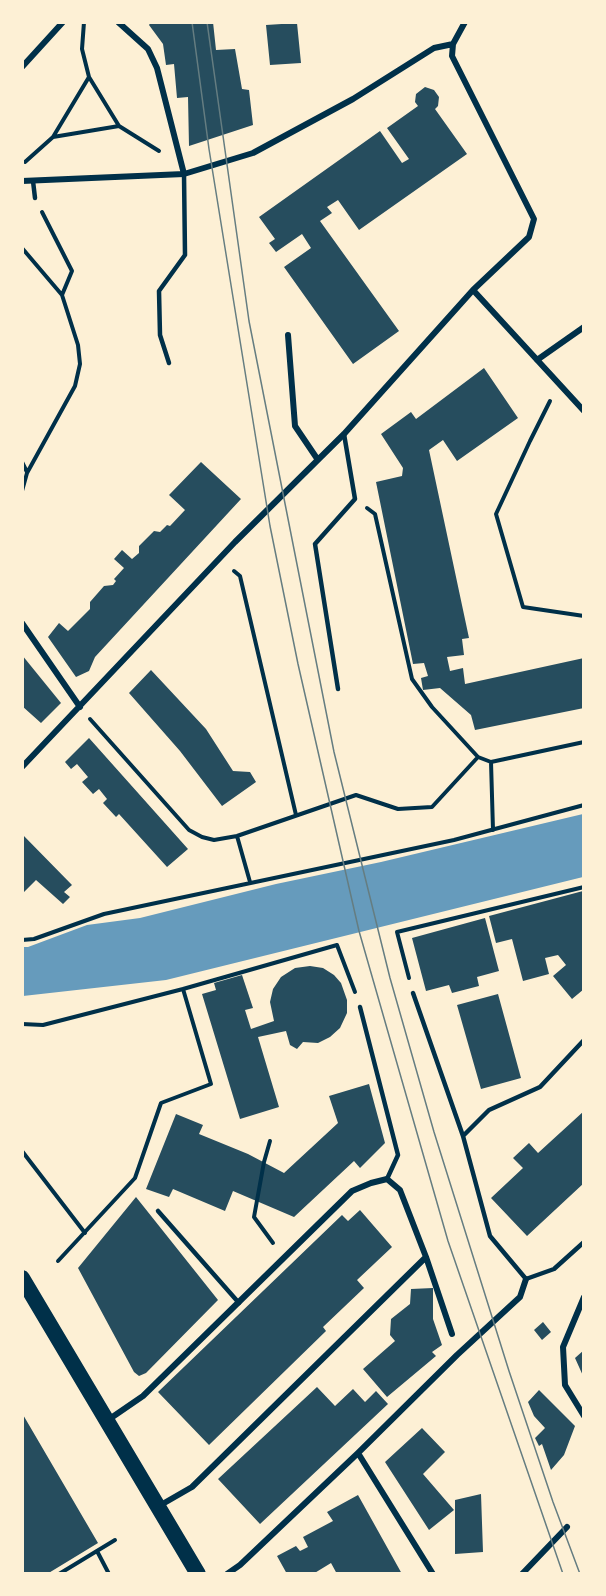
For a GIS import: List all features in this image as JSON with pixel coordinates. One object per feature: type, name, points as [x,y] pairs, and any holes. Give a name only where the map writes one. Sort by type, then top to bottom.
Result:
[{"type":"highway","points":[[22,1278],[198,1574]]},
{"type":"street","points":[[22,68],[63,22]]},
{"type":"street","points":[[118,22],[148,49],[157,68],[184,174]]},
{"type":"street","points":[[22,767],[220,557],[344,434],[473,290],[529,237],[534,219],[452,56],[453,44],[465,22]]},
{"type":"street","points":[[22,182],[184,174],[252,153],[353,99],[434,48],[453,44]]},
{"type":"street","points":[[473,290],[584,411]]},
{"type":"street","points":[[537,360],[584,327]]},
{"type":"street","points":[[288,335],[294,426],[318,460]]},
{"type":"street","points":[[22,623],[80,708]]},
{"type":"street","points":[[108,1420],[143,1396],[352,1191],[387,1179],[400,1190],[452,1334]]},
{"type":"street","points":[[159,1507],[192,1487],[426,1257]]},
{"type":"street","points":[[226,1574],[240,1565],[358,1453],[457,1354],[520,1297],[526,1279]]},
{"type":"street","points":[[584,1297],[563,1347],[565,1385],[584,1416]]},
{"type":"street","points":[[358,1453],[433,1574]]},
{"type":"street","points":[[522,1574],[567,1527]]},
{"type":"lane","points":[[169,363],[160,335],[159,291],[185,255],[184,174]]},
{"type":"lane","points":[[33,181],[35,198]]},
{"type":"lane","points":[[338,689],[315,544],[355,499],[344,434]]},
{"type":"lane","points":[[413,993],[463,1136],[490,1236],[526,1279],[554,1269],[584,1242]]},
{"type":"lane","points":[[360,1007],[398,1155],[387,1179]]},
{"type":"lane","points":[[463,1136],[489,1110],[540,1087],[584,1040]]},
{"type":"lane","points":[[158,1211],[239,1303]]},
{"type":"path","points":[[84,22],[82,49],[89,77],[119,126],[180,164]]},
{"type":"path","points":[[22,164],[53,137],[89,77]]},
{"type":"path","points":[[53,137],[119,126]]},
{"type":"path","points":[[35,198],[72,271],[62,295]]},
{"type":"path","points":[[22,248],[62,295],[78,345],[80,364],[75,386],[27,473],[22,491]]},
{"type":"path","points":[[559,385],[496,514],[523,607],[584,616]]},
{"type":"path","points":[[22,462],[27,473]]},
{"type":"path","points":[[355,499],[375,514],[412,679],[432,707],[478,757],[491,762],[584,742]]},
{"type":"path","points":[[220,557],[240,576],[296,815]]},
{"type":"path","points":[[80,708],[189,830],[214,840],[237,836],[356,795],[398,809],[432,807],[478,757]]},
{"type":"path","points":[[491,762],[493,830]]},
{"type":"path","points":[[22,940],[34,939],[104,914],[454,840],[584,805]]},
{"type":"path","points":[[237,836],[250,882]]},
{"type":"path","points":[[413,993],[397,932],[584,887]]},
{"type":"path","points":[[22,1024],[43,1025],[183,989],[337,945],[360,1007]]},
{"type":"path","points":[[58,1261],[135,1178],[160,1103],[211,1084],[183,989]]},
{"type":"path","points":[[270,1141],[254,1217],[285,1258]]},
{"type":"path","points":[[22,1151],[85,1233]]},
{"type":"path","points":[[59,1574],[115,1540]]},
{"type":"path","points":[[97,1551],[110,1574]]},
{"type":"water","points":[[583,814],[583,877],[166,980],[23,996],[23,947],[87,925],[140,918],[276,884],[381,862]]},
{"type":"building","points":[[151,22],[213,22],[216,50],[235,49],[242,89],[249,90],[253,125],[189,146],[188,97],[177,98],[174,64],[166,65],[163,44],[149,25]]},
{"type":"building","points":[[297,23],[301,63],[270,65],[266,25]]},
{"type":"building","points":[[425,87],[434,90],[439,97],[438,106],[435,109],[467,154],[359,230],[338,200],[327,207],[332,213],[320,221],[399,331],[353,364],[284,267],[311,248],[302,234],[276,252],[269,243],[275,239],[259,217],[380,131],[402,163],[409,159],[387,128],[418,106],[415,102],[416,94]]},
{"type":"building","points":[[484,368],[518,418],[457,461],[443,440],[429,450],[469,638],[462,639],[464,655],[447,657],[450,671],[463,668],[465,684],[584,658],[584,708],[475,730],[471,715],[440,688],[423,690],[421,678],[428,676],[424,663],[413,664],[376,482],[402,476],[403,468],[381,434],[411,412],[416,419]]},
{"type":"building","points":[[201,462],[241,499],[95,657],[89,671],[76,677],[48,637],[59,623],[68,631],[90,609],[90,602],[104,586],[113,585],[116,581],[114,579],[124,568],[114,559],[122,550],[132,559],[139,553],[139,546],[154,531],[160,532],[167,525],[170,526],[185,510],[169,495]]},
{"type":"building","points":[[22,655],[61,703],[41,723],[22,706]]},
{"type":"building","points":[[151,670],[206,729],[233,771],[250,772],[256,782],[222,806],[180,751],[129,693]]},
{"type":"building","points":[[89,738],[188,849],[167,867],[119,814],[116,817],[103,803],[107,799],[99,789],[93,794],[82,782],[88,777],[77,764],[71,769],[65,762]]},
{"type":"building","points":[[22,834],[72,885],[64,892],[70,897],[63,904],[36,880],[22,894]]},
{"type":"building","points":[[583,891],[584,989],[572,999],[553,976],[566,965],[558,955],[545,958],[549,974],[523,981],[512,939],[496,943],[489,916]]},
{"type":"building","points":[[485,918],[499,971],[477,977],[479,986],[452,993],[449,985],[426,991],[412,938]]},
{"type":"building","points":[[310,966],[323,968],[341,983],[347,1000],[347,1013],[340,1028],[330,1037],[318,1043],[303,1042],[297,1049],[290,1045],[286,1031],[258,1037],[279,1107],[240,1119],[202,994],[216,990],[214,983],[242,975],[253,1008],[245,1010],[251,1029],[274,1021],[270,1002],[273,989],[281,977],[295,968]]},
{"type":"building","points":[[498,994],[521,1078],[481,1089],[457,1005]]},
{"type":"building","points":[[369,1084],[385,1143],[360,1168],[354,1161],[294,1217],[233,1191],[225,1211],[173,1189],[169,1197],[146,1189],[176,1114],[203,1125],[199,1134],[248,1154],[284,1173],[338,1123],[329,1096]]},
{"type":"building","points":[[584,1111],[584,1183],[527,1236],[491,1198],[523,1168],[513,1158],[529,1143],[538,1153]]},
{"type":"building","points":[[136,1197],[218,1300],[146,1373],[139,1376],[134,1372],[78,1268]]},
{"type":"building","points":[[360,1210],[392,1247],[357,1280],[364,1288],[323,1327],[326,1331],[209,1445],[158,1392],[342,1215],[348,1221]]},
{"type":"building","points":[[433,1288],[433,1319],[442,1345],[432,1352],[436,1356],[387,1397],[363,1369],[395,1341],[390,1335],[391,1319],[410,1304],[411,1289]]},
{"type":"building","points":[[543,1322],[551,1332],[542,1340],[534,1330]]},
{"type":"building","points":[[584,1350],[584,1378],[575,1358]]},
{"type":"building","points":[[317,1387],[335,1406],[353,1389],[365,1402],[376,1391],[388,1404],[260,1524],[218,1479]]},
{"type":"building","points":[[539,1390],[575,1426],[564,1455],[551,1470],[542,1444],[539,1446],[535,1438],[545,1428],[534,1416],[528,1402]]},
{"type":"building","points":[[22,1413],[98,1543],[47,1574],[22,1574]]},
{"type":"building","points":[[422,1428],[445,1452],[423,1474],[454,1510],[429,1530],[385,1462]]},
{"type":"building","points":[[481,1494],[483,1552],[455,1554],[455,1500]]},
{"type":"building","points":[[358,1495],[402,1574],[337,1574],[331,1563],[313,1574],[287,1574],[277,1556],[296,1546],[300,1551],[308,1547],[303,1537],[333,1521],[327,1512]]},
{"type":"tram line","points":[[192,22],[209,149],[270,526],[298,664],[359,931],[448,1241],[563,1574]]},
{"type":"tram line","points":[[207,22],[249,321],[334,752],[390,978],[434,1132],[509,1371],[580,1574]]}]
